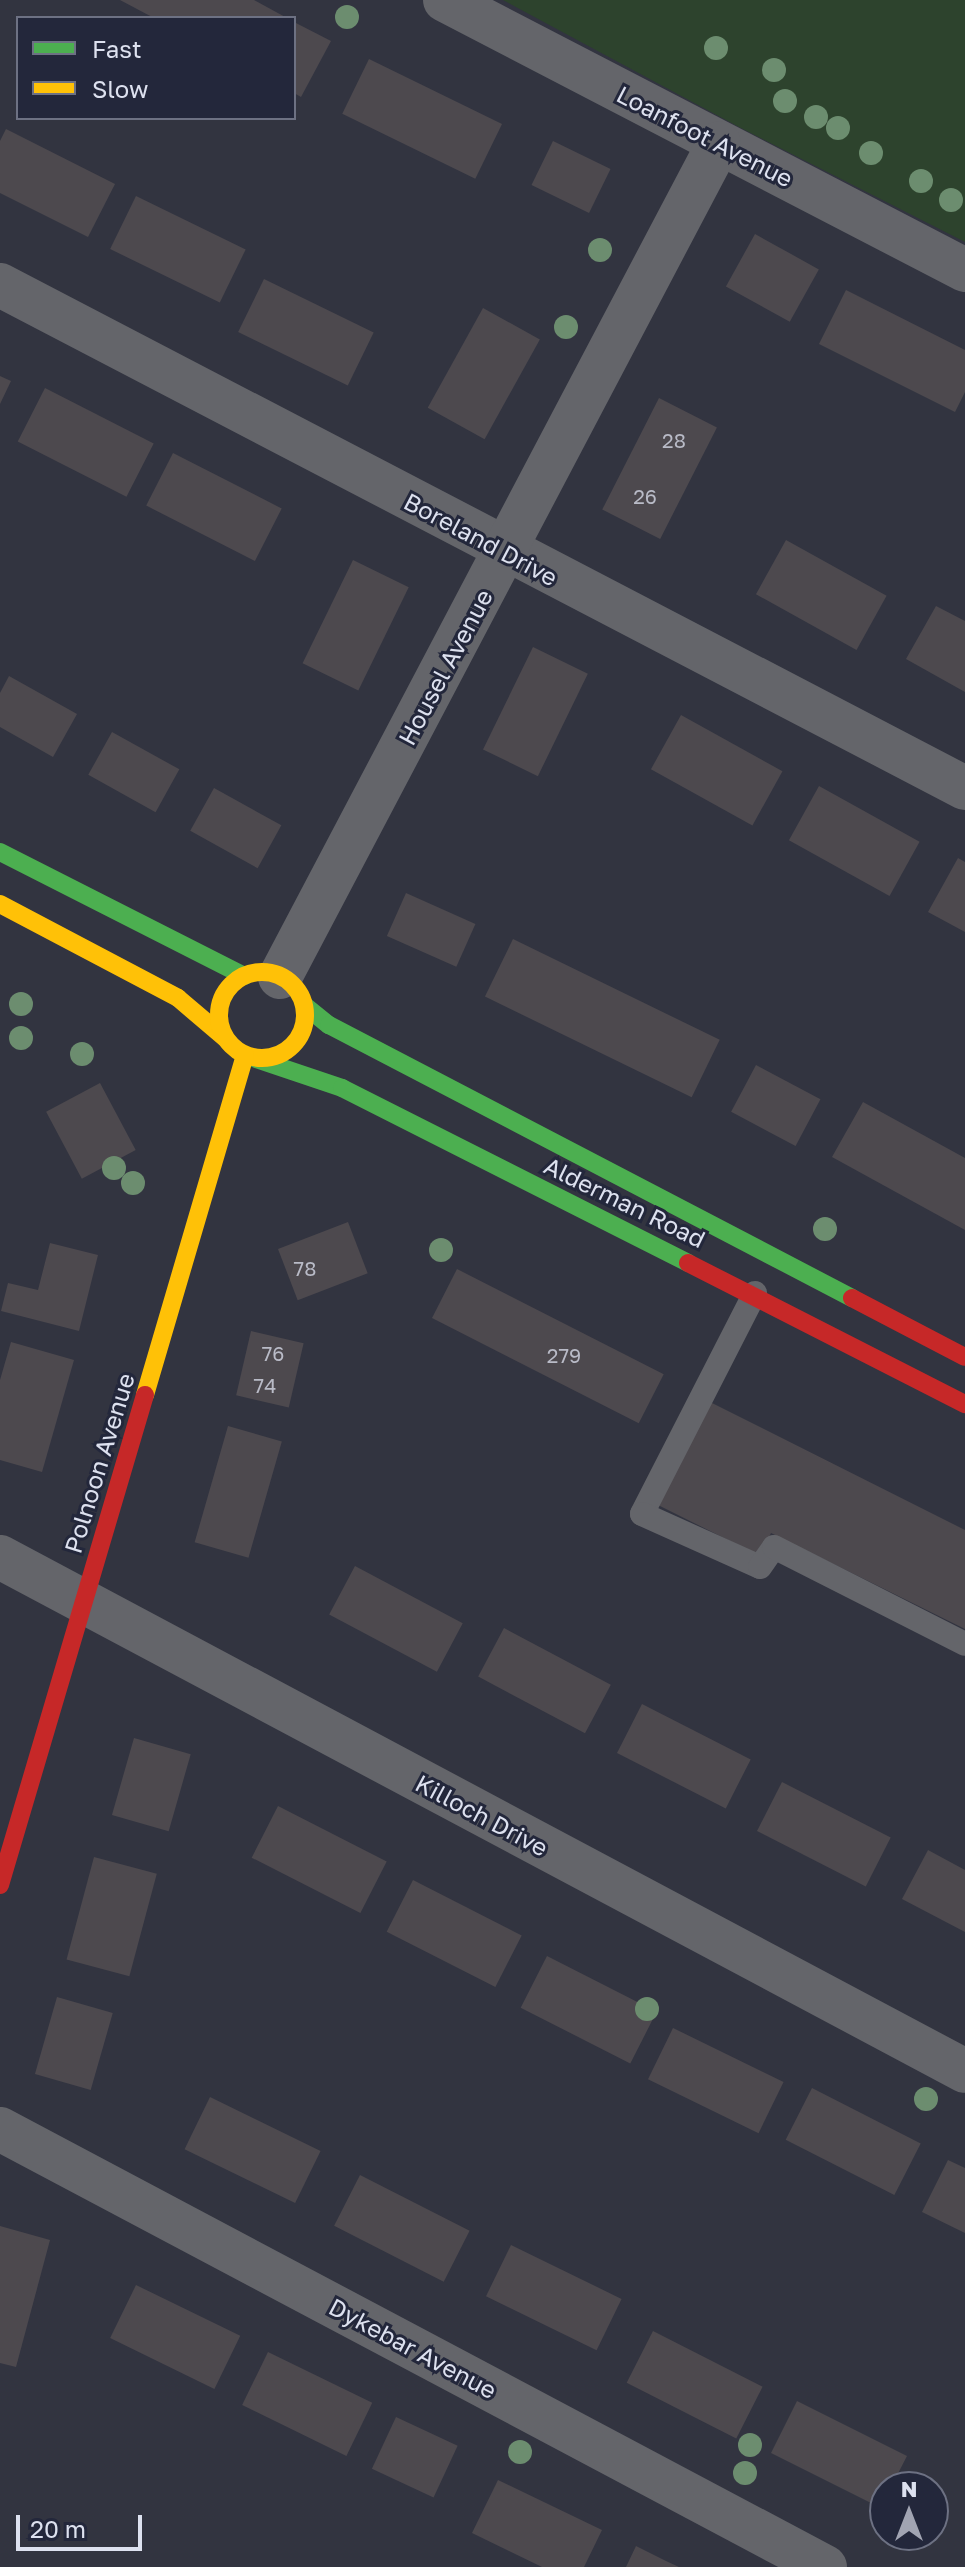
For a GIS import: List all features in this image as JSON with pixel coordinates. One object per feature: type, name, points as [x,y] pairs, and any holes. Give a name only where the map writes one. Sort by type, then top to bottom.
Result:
[{"type":"street","name":"Loanfoot Avenue","points":[[445,0],[965,270]]},
{"type":"street","name":"Housel Avenue","points":[[276,986],[719,143]]},
{"type":"street","name":"Boreland Drive","points":[[0,285],[505,552],[965,788]]},
{"type":"street","name":"Alderman Road","points":[[0,852],[276,986],[329,1025],[965,1357]]},
{"type":"street","points":[[0,904],[178,998],[225,1038],[250,1057],[283,1053],[294,1045],[305,1019],[276,986],[231,984],[219,1008],[225,1038]]},
{"type":"street","name":"Alderman Road","points":[[250,1057],[342,1088],[755,1293],[965,1404]]},
{"type":"street","name":"Polnoon Avenue","points":[[0,1885],[82,1603],[250,1057]]},
{"type":"street","name":"Killoch Drive","points":[[0,1557],[965,2071]]},
{"type":"street","name":"Dykebar Avenue","points":[[0,2129],[825,2567]]},
{"type":"lane","points":[[755,1293],[642,1514],[760,1567],[774,1547],[965,1644]]},
{"type":"green space","points":[[503,0],[965,0],[965,242],[739,127]]},
{"type":"building","points":[[120,0],[254,0],[283,16],[150,16]]},
{"type":"building","points":[[296,23],[331,41],[301,97],[296,94]]},
{"type":"building","points":[[369,59],[502,124],[475,179],[342,114]]},
{"type":"building","points":[[6,129],[115,184],[88,237],[0,193],[0,141]]},
{"type":"building","points":[[553,141],[611,169],[589,213],[532,185]]},
{"type":"building","points":[[136,196],[246,249],[220,303],[110,249]]},
{"type":"building","points":[[755,234],[819,269],[790,322],[726,286]]},
{"type":"building","points":[[264,279],[374,332],[348,386],[238,332]]},
{"type":"building","points":[[846,290],[965,350],[965,392],[955,412],[819,344]]},
{"type":"building","points":[[483,308],[540,340],[485,439],[428,408]]},
{"type":"building","points":[[0,376],[11,381],[0,404]]},
{"type":"building","points":[[45,388],[154,443],[126,497],[18,441]]},
{"type":"building","points":[[659,398],[717,428],[660,539],[602,509]]},
{"type":"building","points":[[173,453],[282,508],[255,561],[146,506]]},
{"type":"building","points":[[786,540],[887,596],[857,650],[756,594]]},
{"type":"building","points":[[353,560],[409,587],[358,691],[303,663]]},
{"type":"building","points":[[936,606],[965,621],[965,692],[906,659]]},
{"type":"building","points":[[533,647],[588,674],[538,776],[483,749]]},
{"type":"building","points":[[9,676],[77,714],[53,757],[0,727],[0,693]]},
{"type":"building","points":[[681,715],[782,771],[752,825],[651,769]]},
{"type":"building","points":[[112,732],[179,769],[156,812],[88,775]]},
{"type":"building","points":[[819,786],[920,842],[890,896],[789,840]]},
{"type":"building","points":[[214,788],[281,825],[258,868],[190,831]]},
{"type":"building","points":[[958,858],[965,862],[965,932],[928,912]]},
{"type":"building","points":[[406,893],[475,924],[456,967],[387,936]]},
{"type":"building","points":[[513,939],[720,1040],[692,1097],[485,997]]},
{"type":"building","points":[[756,1065],[820,1099],[796,1146],[731,1112]]},
{"type":"building","points":[[100,1083],[136,1150],[82,1179],[46,1112]]},
{"type":"building","points":[[863,1102],[965,1158],[965,1230],[832,1157]]},
{"type":"building","points":[[348,1222],[368,1273],[298,1300],[278,1249]]},
{"type":"building","points":[[50,1243],[98,1255],[79,1331],[1,1311],[8,1283],[38,1290]]},
{"type":"building","points":[[457,1269],[664,1374],[639,1423],[432,1318]]},
{"type":"building","points":[[251,1331],[304,1343],[289,1407],[236,1395]]},
{"type":"building","points":[[11,1342],[74,1360],[42,1472],[0,1460],[0,1380]]},
{"type":"building","points":[[708,1401],[965,1530],[965,1629],[771,1533],[760,1556],[656,1504]]},
{"type":"building","points":[[228,1426],[282,1441],[248,1558],[195,1542]]},
{"type":"building","points":[[355,1566],[463,1623],[437,1672],[329,1615]]},
{"type":"building","points":[[504,1628],[611,1685],[585,1733],[478,1677]]},
{"type":"building","points":[[642,1704],[751,1759],[726,1808],[617,1753]]},
{"type":"building","points":[[134,1738],[191,1754],[169,1831],[112,1815]]},
{"type":"building","points":[[782,1782],[891,1837],[866,1886],[757,1831]]},
{"type":"building","points":[[278,1806],[387,1861],[360,1913],[252,1858]]},
{"type":"building","points":[[928,1850],[965,1870],[965,1932],[902,1899]]},
{"type":"building","points":[[94,1857],[157,1874],[129,1976],[67,1959]]},
{"type":"building","points":[[413,1880],[522,1935],[495,1987],[387,1932]]},
{"type":"building","points":[[547,1956],[657,2012],[630,2064],[521,2008]]},
{"type":"building","points":[[57,1997],[113,2013],[91,2090],[35,2074]]},
{"type":"building","points":[[673,2028],[784,2082],[759,2133],[648,2079]]},
{"type":"building","points":[[812,2088],[921,2143],[894,2195],[786,2140]]},
{"type":"building","points":[[210,2097],[321,2151],[295,2203],[185,2149]]},
{"type":"building","points":[[948,2160],[965,2168],[965,2233],[922,2212]]},
{"type":"building","points":[[360,2175],[470,2231],[444,2282],[334,2226]]},
{"type":"building","points":[[0,2226],[50,2240],[16,2367],[0,2363]]},
{"type":"building","points":[[511,2245],[622,2299],[597,2350],[486,2296]]},
{"type":"building","points":[[136,2285],[240,2336],[214,2389],[110,2338]]},
{"type":"building","points":[[653,2331],[763,2387],[736,2439],[627,2383]]},
{"type":"building","points":[[268,2352],[372,2403],[346,2456],[242,2405]]},
{"type":"building","points":[[797,2401],[907,2456],[899,2471],[869,2471],[869,2502],[771,2453]]},
{"type":"building","points":[[396,2417],[458,2446],[434,2497],[372,2469]]},
{"type":"building","points":[[498,2480],[602,2530],[584,2567],[542,2567],[472,2533]]},
{"type":"building","points":[[636,2546],[666,2561],[679,2567],[626,2567]]},
{"type":"traffic: fast","points":[[0,852],[244,976]]},
{"type":"traffic: fast","points":[[304,1005],[329,1025],[852,1298]]},
{"type":"traffic: fast","points":[[256,1059],[342,1088],[688,1263]]},
{"type":"traffic: slow","points":[[0,904],[178,998],[225,1038]]},
{"type":"traffic: slow","points":[[262,972],[286,979],[298,991],[305,1015],[298,1039],[286,1051],[262,1058],[238,1051],[226,1039],[219,1015],[226,991],[238,979],[262,972]]},
{"type":"traffic: slow","points":[[145,1395],[245,1055]]},
{"type":"traffic: jam","points":[[688,1263],[965,1404]]},
{"type":"traffic: jam","points":[[852,1298],[965,1357]]},
{"type":"traffic: jam","points":[[0,1885],[145,1395]]}]
